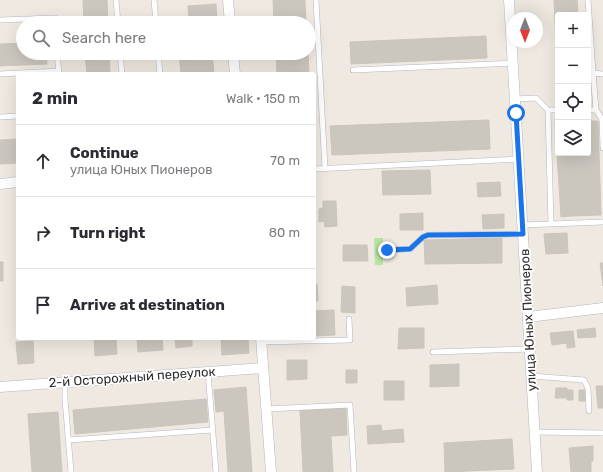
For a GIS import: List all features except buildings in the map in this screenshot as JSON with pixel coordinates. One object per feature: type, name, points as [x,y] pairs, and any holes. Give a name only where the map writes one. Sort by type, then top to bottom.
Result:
[{"type":"street","points":[[228,0],[229,16]]},
{"type":"street","name":"улица Юных Пионеров","points":[[509,0],[537,472]]},
{"type":"street","points":[[234,60],[235,72]]},
{"type":"street","points":[[0,184],[16,182]]},
{"type":"street","points":[[528,317],[603,308]]},
{"type":"street","points":[[261,340],[271,472]]},
{"type":"street","name":"2-й Осторожный переулок","points":[[0,387],[264,368]]},
{"type":"lane","points":[[116,0],[117,16]]},
{"type":"lane","points":[[154,0],[155,16]]},
{"type":"lane","points":[[316,0],[325,169]]},
{"type":"lane","points":[[588,0],[596,110],[602,119],[603,148]]},
{"type":"lane","points":[[0,20],[16,19]]},
{"type":"lane","points":[[58,60],[59,72]]},
{"type":"lane","points":[[121,60],[122,72]]},
{"type":"lane","points":[[159,60],[160,72]]},
{"type":"lane","points":[[353,70],[513,62]]},
{"type":"lane","points":[[593,73],[603,74]]},
{"type":"lane","points":[[0,74],[16,74]]},
{"type":"lane","points":[[515,99],[536,98],[548,110],[551,224]]},
{"type":"lane","points":[[548,110],[555,110]]},
{"type":"lane","points":[[591,110],[596,110]]},
{"type":"lane","points":[[0,117],[16,116]]},
{"type":"lane","points":[[316,169],[518,159]]},
{"type":"lane","points":[[387,250],[410,249],[423,237],[428,235],[523,230],[551,224],[603,222]]},
{"type":"lane","points":[[261,340],[350,340],[349,319]]},
{"type":"lane","points":[[433,352],[530,349]]},
{"type":"lane","points":[[208,372],[216,472]]},
{"type":"lane","points":[[531,376],[584,380],[588,388],[589,411]]},
{"type":"lane","points":[[66,382],[71,472]]},
{"type":"lane","points":[[266,408],[350,405],[354,472]]},
{"type":"lane","points":[[69,440],[212,430]]},
{"type":"lane","points":[[535,432],[603,433]]},
{"type":"green space","points":[[374,238],[383,238],[383,265],[375,265]]},
{"type":"route","points":[[387,250],[407,250],[413,248],[423,237],[428,235],[523,234],[516,113]]}]
